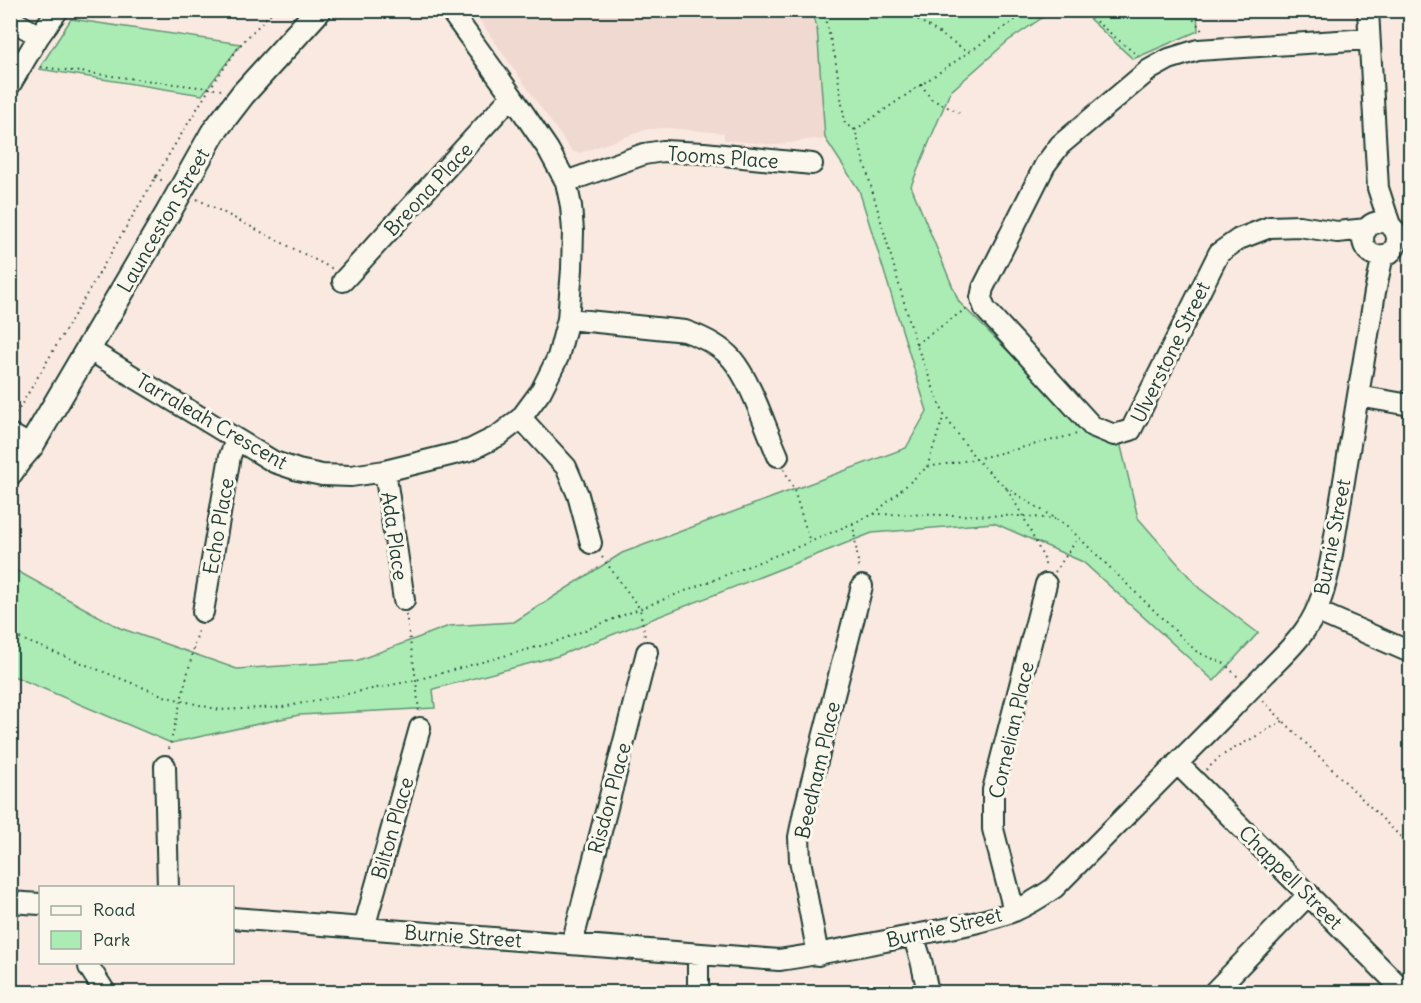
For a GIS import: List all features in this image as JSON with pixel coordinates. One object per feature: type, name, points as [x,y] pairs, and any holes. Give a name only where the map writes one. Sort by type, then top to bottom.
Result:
[{"type":"main road","name":"Launceston Street","points":[[10,473],[18,459],[32,446],[213,133],[243,94],[319,10]]},
{"type":"main road","name":"Launceston Street","points":[[10,494],[28,466],[32,446]]},
{"type":"street","points":[[10,85],[39,36],[58,10]]},
{"type":"street","name":"Tarraleah Crescent","points":[[88,349],[274,462],[321,475],[351,476],[385,471],[470,450],[498,436],[521,418],[541,391],[558,357],[568,319],[573,231],[571,206],[566,182],[548,149],[513,96],[450,10]]},
{"type":"street","name":"Burnie Street","points":[[234,918],[779,960],[818,955],[987,920],[1014,911],[1054,888],[1268,671],[1305,630],[1316,611],[1326,585],[1375,292],[1370,241],[1378,188],[1368,10]]},
{"type":"street","points":[[10,19],[39,36]]},
{"type":"street","points":[[1092,426],[985,309],[981,298],[983,288],[1045,165],[1060,146],[1149,70],[1169,59],[1198,50],[1370,39]]},
{"type":"street","name":"Breona Place","points":[[343,280],[513,96]]},
{"type":"street","name":"Tooms Place","points":[[566,182],[644,154],[663,151],[812,164]]},
{"type":"street","name":"Burnie Street","points":[[1370,241],[1390,252],[1396,245],[1396,234],[1390,225],[1378,188]]},
{"type":"street","points":[[1370,241],[1379,222],[1390,225]]},
{"type":"street","name":"Ulverstone Street","points":[[1092,426],[1114,435],[1131,430],[1219,253],[1239,239],[1270,227],[1299,226],[1337,232],[1370,241]]},
{"type":"street","points":[[568,319],[685,331],[699,335],[713,343],[732,359],[750,388],[778,456]]},
{"type":"street","points":[[1358,396],[1410,405]]},
{"type":"street","points":[[521,418],[566,467],[578,495],[591,543]]},
{"type":"street","points":[[10,434],[32,446]]},
{"type":"street","name":"Echo Place","points":[[203,612],[230,456],[236,440]]},
{"type":"street","name":"Ada Place","points":[[385,471],[404,600]]},
{"type":"street","name":"Cornelian Place","points":[[1014,911],[993,829],[993,790],[1046,584]]},
{"type":"street","name":"Beedham Place","points":[[818,955],[800,860],[799,837],[862,586]]},
{"type":"street","points":[[1316,611],[1410,652]]},
{"type":"street","name":"Risdon Place","points":[[572,944],[647,652]]},
{"type":"street","name":"Bilton Place","points":[[364,928],[420,728]]},
{"type":"street","name":"Chappell Street","points":[[1177,763],[1309,894],[1404,993]]},
{"type":"street","points":[[165,766],[168,886]]},
{"type":"street","points":[[1215,991],[1309,894]]},
{"type":"street","points":[[10,902],[39,904]]},
{"type":"street","points":[[913,935],[928,993]]},
{"type":"street","points":[[698,954],[698,993]]},
{"type":"street","points":[[88,964],[105,993]]},
{"type":"path","points":[[10,422],[210,88],[241,44],[274,10]]},
{"type":"path","points":[[823,10],[835,57],[845,124],[855,130],[916,344],[944,415],[976,459],[1005,487],[1067,526],[1197,652],[1225,664],[1241,680]]},
{"type":"path","points":[[903,10],[964,49],[972,50]]},
{"type":"path","points":[[855,130],[1029,10]]},
{"type":"path","points":[[1082,10],[1145,62]]},
{"type":"path","points":[[1186,10],[1201,29],[1201,35]]},
{"type":"path","points":[[23,64],[243,94]]},
{"type":"path","points":[[921,84],[931,99],[962,114]]},
{"type":"path","points":[[190,195],[332,268],[343,280]]},
{"type":"path","points":[[916,344],[981,298]]},
{"type":"path","points":[[10,631],[21,639],[167,697],[220,710],[283,707],[416,680],[555,642],[810,542],[874,514],[927,467],[944,415]]},
{"type":"path","points":[[927,467],[976,459],[1086,432],[1092,426]]},
{"type":"path","points":[[778,456],[794,490],[810,542]]},
{"type":"path","points":[[1005,487],[1023,516],[1045,561],[1046,584]]},
{"type":"path","points":[[874,514],[1023,516],[1055,519]]},
{"type":"path","points":[[853,524],[862,586]]},
{"type":"path","points":[[1046,584],[1078,538]]},
{"type":"path","points":[[591,543],[640,609],[647,652]]},
{"type":"path","points":[[404,600],[416,680],[420,728]]},
{"type":"path","points":[[165,766],[203,612]]},
{"type":"path","points":[[1257,695],[1410,846]]},
{"type":"path","points":[[1202,773],[1221,756],[1283,721]]},
{"type":"shaded area","points":[[473,11],[812,11],[817,27],[825,138],[776,145],[724,140],[724,133],[667,128],[648,129],[580,153],[574,152]]},
{"type":"green space","points":[[812,11],[1052,11],[1008,41],[950,92],[911,186],[959,302],[1097,440],[1120,442],[1138,518],[1199,588],[1258,633],[1214,681],[1083,562],[994,523],[872,533],[558,656],[433,689],[435,708],[299,715],[171,743],[11,675],[10,567],[120,628],[237,669],[356,661],[449,626],[514,622],[622,553],[906,448],[927,411],[859,190],[825,138],[817,27]]},
{"type":"green space","points":[[1081,11],[1197,11],[1198,31],[1133,59]]},
{"type":"green space","points":[[71,19],[241,44],[202,95],[39,69]]}]
